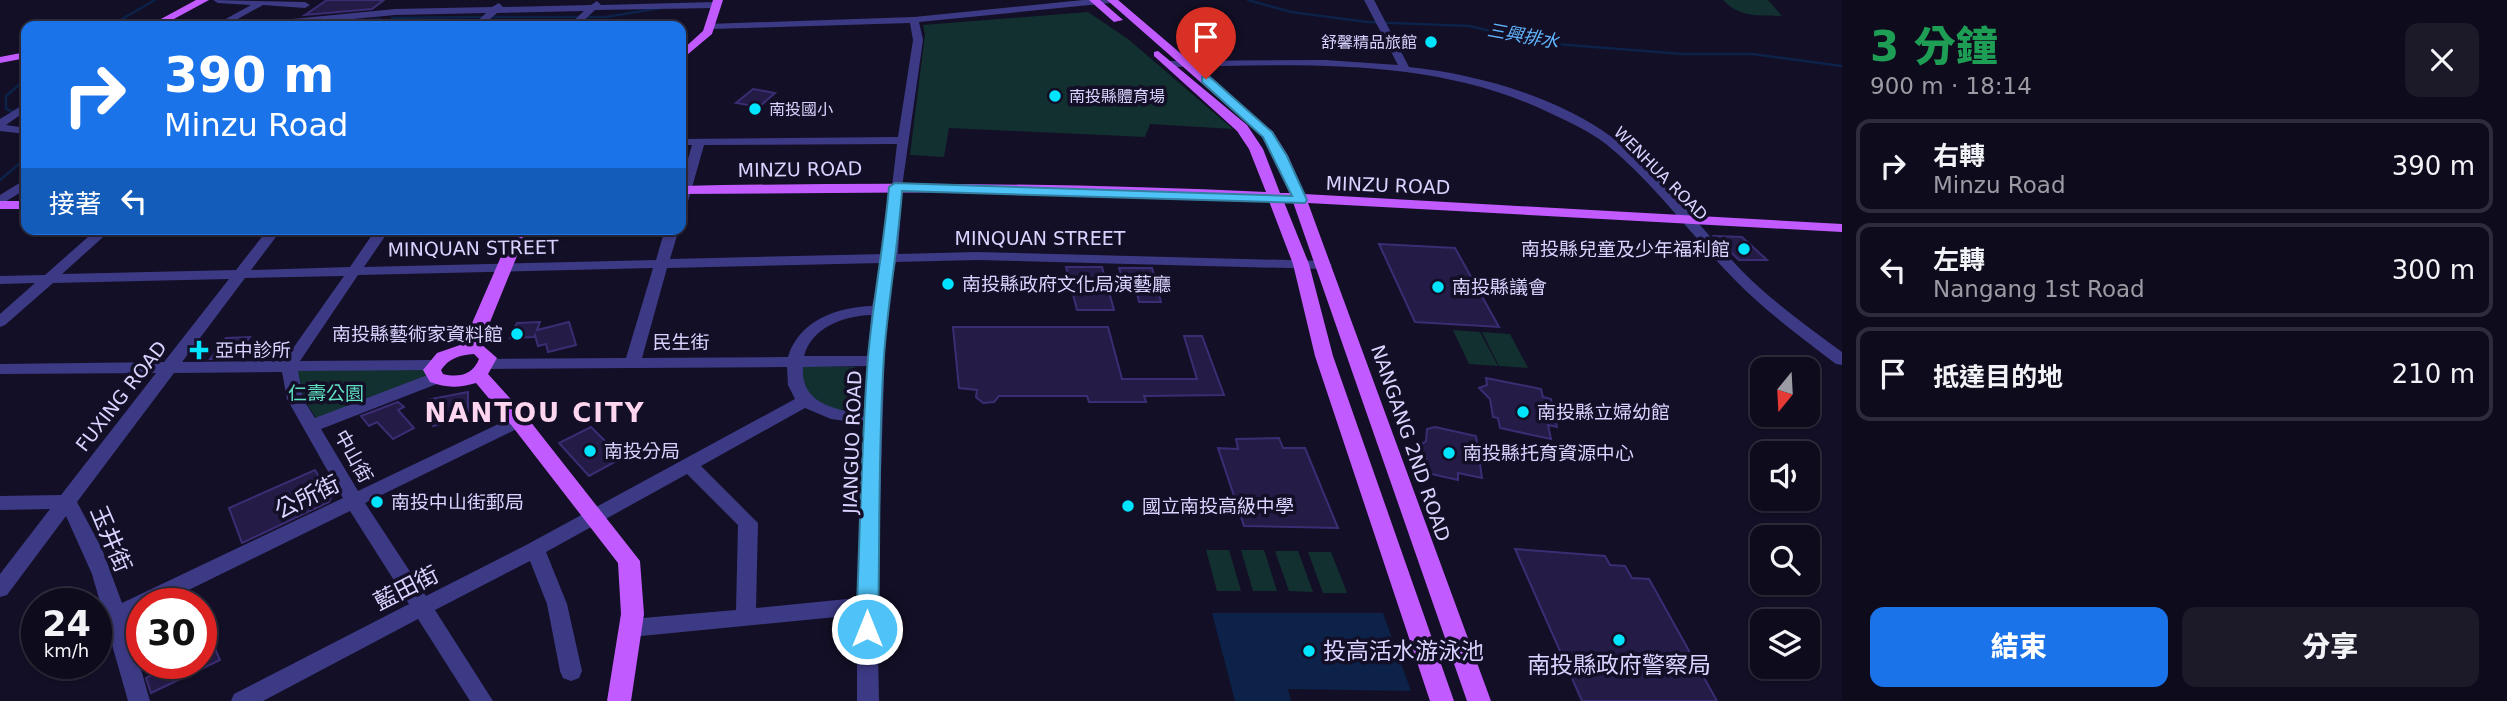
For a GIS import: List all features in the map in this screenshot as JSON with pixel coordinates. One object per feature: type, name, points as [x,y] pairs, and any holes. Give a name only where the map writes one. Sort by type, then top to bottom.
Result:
[{"type":"main road","points":[[173,21],[204,0]]},
{"type":"main road","points":[[173,21],[216,0]]},
{"type":"main road","name":"NANGANG 2ND ROAD","points":[[1111,0],[1189,64],[1268,135],[1281,156],[1325,265],[1479,701]]},
{"type":"main road","points":[[1095,1],[1242,128],[1256,149],[1301,264],[1324,356],[1442,701]]},
{"type":"main road","points":[[686,53],[704,38],[717,3]]},
{"type":"main road","points":[[0,62],[21,58]]},
{"type":"main road","name":"MINZU ROAD","points":[[686,190],[895,187],[1276,199],[1842,228]]},
{"type":"main road","points":[[0,203],[21,205]]},
{"type":"main road","points":[[470,349],[518,235]]},
{"type":"main road","points":[[483,369],[459,382],[435,372],[450,353],[470,349],[486,354],[483,369],[519,421],[629,561],[633,581],[631,628],[619,701]]},
{"type":"street","points":[[216,0],[309,3]]},
{"type":"street","points":[[382,21],[411,0]]},
{"type":"street","points":[[483,21],[506,0]]},
{"type":"street","points":[[549,8],[557,0]]},
{"type":"street","points":[[710,26],[914,20],[1111,0]]},
{"type":"street","points":[[1369,0],[1406,71]]},
{"type":"street","points":[[227,21],[263,1]]},
{"type":"street","points":[[277,21],[309,3]]},
{"type":"street","points":[[308,21],[395,12],[497,8],[549,8],[586,14],[717,3]]},
{"type":"street","name":"JIANGUO ROAD","points":[[868,701],[867,606],[876,361],[895,187],[918,40],[914,20]]},
{"type":"street","name":"WENHUA ROAD","points":[[1170,64],[1300,62],[1406,71],[1492,84],[1563,114],[1614,144],[1741,277],[1787,319],[1842,360]]},
{"type":"street","points":[[3,123],[21,109]]},
{"type":"street","points":[[3,123],[21,129]]},
{"type":"street","points":[[686,143],[902,140]]},
{"type":"street","points":[[686,181],[698,144]]},
{"type":"street","points":[[0,203],[21,187]]},
{"type":"street","points":[[0,322],[98,235]]},
{"type":"street","name":"FUXING ROAD","points":[[0,589],[270,235]]},
{"type":"street","points":[[289,366],[379,235]]},
{"type":"street","points":[[632,363],[670,235]]},
{"type":"street","name":"MINQUAN STREET","points":[[0,280],[977,256],[1325,265]]},
{"type":"street","points":[[875,419],[836,415],[806,400],[796,389],[795,362],[801,342],[822,323],[848,312],[880,310]]},
{"type":"street","name":"民生街","points":[[483,369],[632,363],[876,361]]},
{"type":"street","points":[[0,369],[289,366],[435,372]]},
{"type":"street","name":"中山街","points":[[289,366],[295,399],[421,607],[482,701]]},
{"type":"street","points":[[313,425],[435,372]]},
{"type":"street","name":"藍田街","points":[[242,701],[535,550],[806,400]]},
{"type":"street","name":"公所街","points":[[115,616],[519,421]]},
{"type":"street","points":[[688,464],[748,523],[746,616]]},
{"type":"street","name":"玉井街","points":[[0,503],[68,502],[85,531],[115,616],[139,701]]},
{"type":"street","points":[[535,550],[557,604],[572,671]]},
{"type":"street","points":[[631,628],[867,606]]},
{"type":"green space","points":[[1723,0],[1768,0],[1782,16],[1743,13]]},
{"type":"green space","name":"南投縣體育場","points":[[1088,12],[1128,39],[1233,129],[1150,124],[1145,137],[949,128],[944,157],[910,155],[925,34],[923,25]]},
{"type":"green space","points":[[1453,330],[1480,332],[1498,366],[1469,364]]},
{"type":"green space","points":[[1482,332],[1510,334],[1528,368],[1499,366]]},
{"type":"green space","points":[[799,366],[855,367],[851,407],[834,409],[809,398]]},
{"type":"green space","name":"仁壽公園","points":[[423,368],[427,377],[318,421],[305,401],[294,371]]},
{"type":"green space","points":[[1206,550],[1229,550],[1241,591],[1217,591]]},
{"type":"green space","points":[[1241,550],[1264,550],[1277,591],[1253,591]]},
{"type":"green space","points":[[1275,551],[1298,551],[1313,592],[1289,591]]},
{"type":"green space","points":[[1308,552],[1331,552],[1347,593],[1323,593]]},
{"type":"water","name":"投高活水游泳池","points":[[1212,613],[1383,613],[1411,691],[1288,689],[1291,701],[1235,701]]},
{"type":"building","points":[[327,0],[384,0],[372,9],[305,15]]},
{"type":"building","points":[[753,89],[775,93],[759,107],[736,103]]},
{"type":"building","name":"南投縣兒童及少年福利館","points":[[1714,236],[1742,237],[1767,260],[1739,260]]},
{"type":"building","name":"南投縣議會","points":[[1379,244],[1455,248],[1499,327],[1415,322]]},
{"type":"building","points":[[1066,267],[1102,267],[1114,310],[1077,310]]},
{"type":"building","points":[[1119,268],[1152,268],[1161,302],[1139,302],[1134,279],[1122,278]]},
{"type":"building","points":[[540,322],[537,330],[569,322],[576,345],[548,352],[546,344],[538,346],[535,335],[510,338],[517,323]]},
{"type":"building","points":[[953,327],[1108,327],[1122,379],[1197,379],[1184,336],[1202,336],[1224,395],[1144,396],[1146,402],[1089,402],[1087,396],[999,396],[994,402],[983,403],[976,397],[977,390],[959,388]]},
{"type":"building","points":[[250,337],[234,359],[210,359],[226,338]]},
{"type":"building","name":"南投縣立婦幼館","points":[[1486,378],[1541,389],[1543,397],[1551,399],[1557,427],[1548,425],[1551,439],[1500,428],[1498,418],[1493,417],[1490,399],[1479,388],[1487,385]]},
{"type":"building","points":[[468,392],[468,419],[433,426],[434,418],[425,423],[426,400]]},
{"type":"building","points":[[398,402],[404,407],[398,410],[414,428],[393,439],[377,422],[369,426],[361,416]]},
{"type":"building","name":"南投分局","points":[[591,427],[622,458],[589,476],[559,443]]},
{"type":"building","name":"南投縣托育資源中心","points":[[1435,427],[1476,436],[1482,478],[1458,473],[1458,480],[1427,473],[1426,457],[1418,447],[1426,441],[1427,429]]},
{"type":"building","points":[[1279,438],[1283,448],[1305,448],[1338,528],[1244,526],[1218,448],[1238,449],[1236,439]]},
{"type":"building","points":[[315,470],[331,498],[329,502],[242,543],[229,508]]},
{"type":"building","name":"南投縣政府警察局","points":[[1515,549],[1605,556],[1610,565],[1625,566],[1632,578],[1649,579],[1717,701],[1582,701]]},
{"type":"building","points":[[146,679],[180,679],[151,693]]},
{"type":"waterway","points":[[119,21],[155,0]]},
{"type":"waterway","name":"三興排水","points":[[1248,0],[1291,12],[1367,22],[1469,26],[1543,43],[1683,54],[1753,54],[1842,66]]},
{"type":"waterway","points":[[493,17],[606,17],[661,8]]},
{"type":"waterway","points":[[392,18],[481,17]]},
{"type":"waterway","points":[[359,21],[380,19]]},
{"type":"waterway","points":[[21,83],[6,96],[6,109],[21,115]]},
{"type":"waterway","points":[[0,180],[21,162]]},
{"type":"place","name":"舒馨精品旅館","points":[[1431,42]]},
{"type":"place","name":"南投縣體育場","points":[[1055,96]]},
{"type":"place","name":"南投國小","points":[[755,109]]},
{"type":"place","name":"南投縣兒童及少年福利館","points":[[1744,249]]},
{"type":"place","name":"南投縣政府文化局演藝廳","points":[[948,284]]},
{"type":"place","name":"南投縣議會","points":[[1438,287]]},
{"type":"place","name":"南投縣藝術家資料館","points":[[517,334]]},
{"type":"place","name":"亞中診所","points":[[199,350]]},
{"type":"place","name":"南投縣立婦幼館","points":[[1523,412]]},
{"type":"place","name":"南投分局","points":[[590,451]]},
{"type":"place","name":"南投縣托育資源中心","points":[[1449,453]]},
{"type":"place","name":"南投中山街郵局","points":[[377,502]]},
{"type":"place","name":"國立南投高級中學","points":[[1128,506]]},
{"type":"place","name":"南投縣政府警察局","points":[[1619,640]]},
{"type":"place","name":"投高活水游泳池","points":[[1309,651]]},
{"type":"district","name":"NANTOU CITY","points":[[535,413]]},
{"type":"route","points":[[867,629],[876,361],[880,310],[891,253],[895,187],[1301,200],[1268,135],[1206,79]]}]
